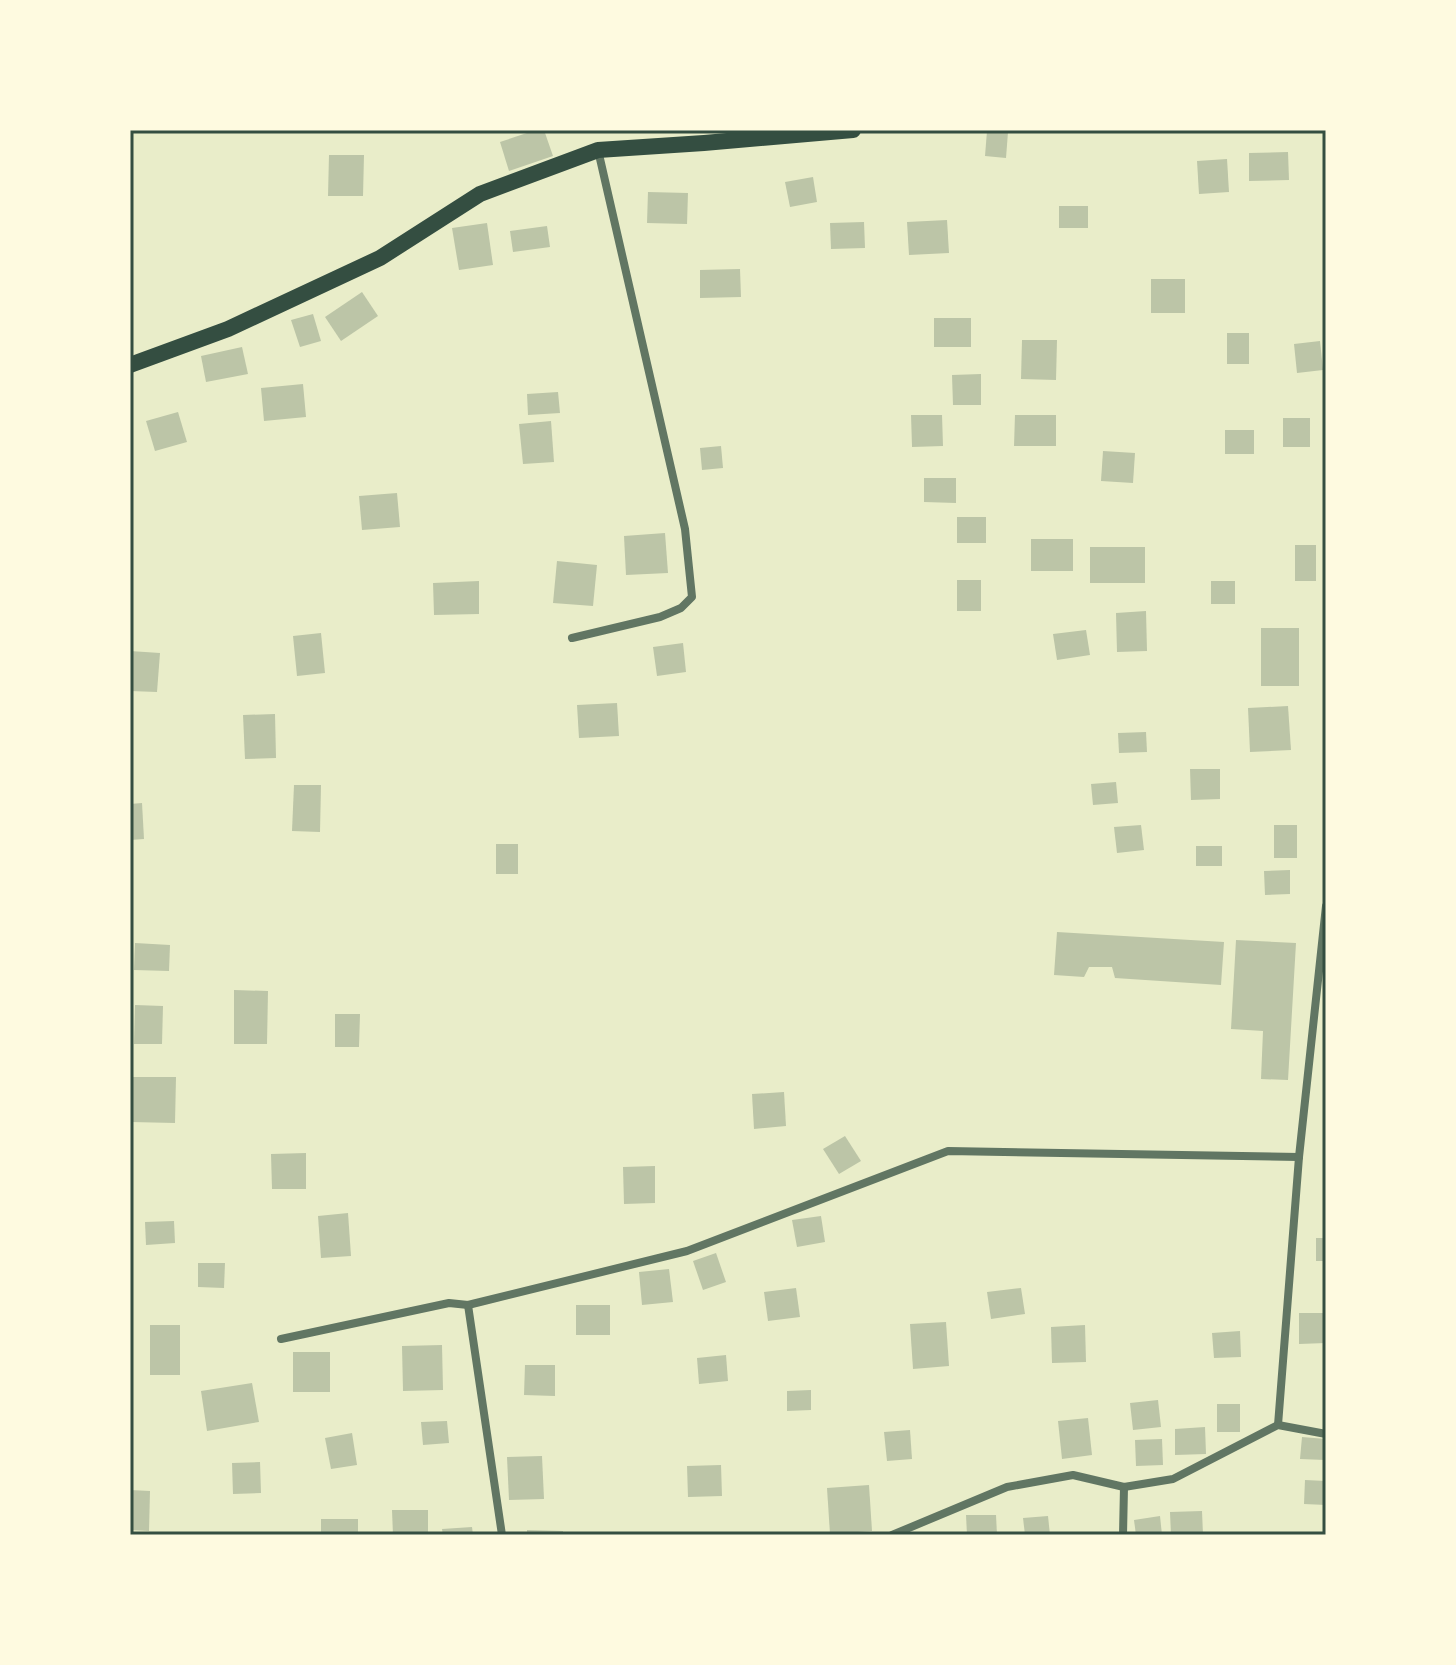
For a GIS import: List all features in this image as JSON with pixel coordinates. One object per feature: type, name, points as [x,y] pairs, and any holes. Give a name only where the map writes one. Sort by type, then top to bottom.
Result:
[{"type":"main road","points":[[130,365],[228,329],[380,258],[480,194],[598,150],[853,130]]},
{"type":"street","points":[[572,638],[660,617],[681,608],[692,597],[685,529],[598,150]]},
{"type":"street","points":[[1278,1425],[1299,1157],[1326,906]]},
{"type":"street","points":[[281,1339],[449,1303],[468,1305],[687,1251],[948,1151],[1299,1157]]},
{"type":"street","points":[[468,1305],[502,1535]]},
{"type":"street","points":[[892,1535],[1007,1487],[1073,1475],[1124,1487],[1173,1479],[1278,1425],[1326,1434]]},
{"type":"street","points":[[1123,1535],[1124,1487]]},
{"type":"building","points":[[544,130],[553,156],[509,171],[500,142]]},
{"type":"building","points":[[987,131],[1008,132],[1006,158],[985,156]]},
{"type":"building","points":[[1288,152],[1289,180],[1249,181],[1249,153]]},
{"type":"building","points":[[329,155],[364,155],[363,196],[328,196]]},
{"type":"building","points":[[1227,159],[1229,192],[1199,194],[1197,161]]},
{"type":"building","points":[[813,177],[817,202],[790,207],[785,182]]},
{"type":"building","points":[[648,192],[688,193],[687,224],[647,223]]},
{"type":"building","points":[[1059,206],[1088,206],[1088,228],[1059,228]]},
{"type":"building","points":[[947,220],[949,253],[909,255],[907,222]]},
{"type":"building","points":[[864,222],[865,248],[831,249],[830,223]]},
{"type":"building","points":[[487,223],[493,265],[459,270],[452,228]]},
{"type":"building","points":[[547,226],[550,247],[513,252],[510,231]]},
{"type":"building","points":[[740,269],[741,297],[700,298],[700,270]]},
{"type":"building","points":[[1151,279],[1185,279],[1185,313],[1151,313]]},
{"type":"building","points":[[362,292],[378,316],[341,341],[325,317]]},
{"type":"building","points":[[313,314],[321,341],[300,347],[291,320]]},
{"type":"building","points":[[934,318],[971,318],[971,347],[934,347]]},
{"type":"building","points":[[1227,333],[1249,333],[1249,364],[1227,364]]},
{"type":"building","points":[[1022,340],[1057,340],[1056,380],[1021,379]]},
{"type":"building","points":[[1320,341],[1323,370],[1297,373],[1294,344]]},
{"type":"building","points":[[242,347],[248,374],[206,382],[201,356]]},
{"type":"building","points":[[981,374],[981,405],[953,405],[952,375]]},
{"type":"building","points":[[303,384],[306,417],[264,421],[261,388]]},
{"type":"building","points":[[558,392],[560,413],[528,415],[527,394]]},
{"type":"building","points":[[178,412],[187,442],[155,451],[146,421]]},
{"type":"building","points":[[911,415],[942,415],[943,446],[912,447]]},
{"type":"building","points":[[1015,415],[1056,415],[1056,446],[1014,446]]},
{"type":"building","points":[[1283,418],[1310,418],[1310,447],[1283,447]]},
{"type":"building","points":[[551,421],[554,462],[523,464],[519,424]]},
{"type":"building","points":[[1225,430],[1254,430],[1254,454],[1225,454]]},
{"type":"building","points":[[721,446],[723,468],[702,470],[700,448]]},
{"type":"building","points":[[1103,451],[1135,453],[1133,483],[1101,481]]},
{"type":"building","points":[[924,478],[956,478],[956,503],[924,502]]},
{"type":"building","points":[[397,493],[400,527],[362,530],[359,496]]},
{"type":"building","points":[[957,517],[986,517],[986,543],[957,543]]},
{"type":"building","points":[[665,533],[668,573],[626,575],[624,536]]},
{"type":"building","points":[[1031,539],[1073,539],[1073,571],[1031,571]]},
{"type":"building","points":[[1295,545],[1316,545],[1316,581],[1295,581]]},
{"type":"building","points":[[1090,547],[1145,547],[1145,583],[1090,583]]},
{"type":"building","points":[[557,561],[597,565],[593,606],[553,603]]},
{"type":"building","points":[[957,580],[981,580],[981,611],[957,611]]},
{"type":"building","points":[[479,581],[479,614],[434,615],[433,583]]},
{"type":"building","points":[[1211,581],[1235,581],[1235,604],[1211,604]]},
{"type":"building","points":[[1146,611],[1147,651],[1117,652],[1116,613]]},
{"type":"building","points":[[1261,628],[1299,628],[1299,686],[1261,686]]},
{"type":"building","points":[[1086,630],[1090,655],[1057,660],[1053,634]]},
{"type":"building","points":[[321,633],[325,673],[297,676],[293,636]]},
{"type":"building","points":[[683,643],[686,672],[657,676],[653,647]]},
{"type":"building","points":[[130,651],[160,653],[157,692],[130,691]]},
{"type":"building","points":[[617,703],[619,736],[579,738],[577,705]]},
{"type":"building","points":[[1288,706],[1291,750],[1250,752],[1248,708]]},
{"type":"building","points":[[275,714],[276,758],[245,759],[243,715]]},
{"type":"building","points":[[1146,732],[1147,752],[1119,753],[1118,733]]},
{"type":"building","points":[[1190,769],[1220,769],[1220,799],[1191,800]]},
{"type":"building","points":[[1116,782],[1118,803],[1093,805],[1091,784]]},
{"type":"building","points":[[294,785],[321,785],[320,832],[292,831]]},
{"type":"building","points":[[142,803],[144,839],[130,840],[130,804]]},
{"type":"building","points":[[1141,825],[1144,850],[1117,853],[1114,827]]},
{"type":"building","points":[[1274,825],[1297,825],[1297,858],[1274,858]]},
{"type":"building","points":[[496,844],[518,844],[518,874],[496,874]]},
{"type":"building","points":[[1196,846],[1222,846],[1222,866],[1196,866]]},
{"type":"building","points":[[1290,870],[1290,894],[1265,895],[1264,871]]},
{"type":"building","points":[[1057,932],[1224,942],[1221,985],[1115,978],[1112,967],[1089,967],[1084,977],[1054,975]]},
{"type":"building","points":[[1236,940],[1296,943],[1288,1080],[1261,1079],[1263,1031],[1231,1029]]},
{"type":"building","points":[[135,943],[170,945],[169,971],[134,970]]},
{"type":"building","points":[[234,990],[268,991],[267,1044],[234,1044]]},
{"type":"building","points":[[135,1005],[163,1006],[162,1044],[134,1044]]},
{"type":"building","points":[[335,1014],[360,1014],[359,1047],[335,1047]]},
{"type":"building","points":[[1323,1019],[1326,1019],[1326,1045],[1323,1045]]},
{"type":"building","points":[[132,1077],[176,1077],[175,1123],[131,1122]]},
{"type":"building","points":[[784,1092],[786,1126],[754,1129],[752,1094]]},
{"type":"building","points":[[845,1136],[861,1161],[839,1174],[823,1149]]},
{"type":"building","points":[[306,1153],[306,1189],[272,1189],[271,1154]]},
{"type":"building","points":[[655,1166],[655,1203],[624,1204],[623,1167]]},
{"type":"building","points":[[348,1213],[351,1256],[321,1258],[318,1216]]},
{"type":"building","points":[[821,1216],[825,1242],[797,1247],[792,1220]]},
{"type":"building","points":[[174,1221],[175,1243],[146,1245],[145,1222]]},
{"type":"building","points":[[1316,1238],[1326,1238],[1326,1261],[1316,1261]]},
{"type":"building","points":[[716,1253],[726,1282],[703,1290],[693,1261]]},
{"type":"building","points":[[198,1263],[225,1263],[224,1288],[198,1287]]},
{"type":"building","points":[[669,1269],[673,1302],[642,1305],[639,1272]]},
{"type":"building","points":[[796,1288],[800,1317],[768,1321],[764,1292]]},
{"type":"building","points":[[1021,1288],[1025,1314],[991,1319],[987,1292]]},
{"type":"building","points":[[576,1305],[610,1305],[610,1335],[576,1335]]},
{"type":"building","points":[[1299,1313],[1326,1313],[1326,1343],[1299,1344]]},
{"type":"building","points":[[946,1322],[949,1366],[913,1369],[910,1324]]},
{"type":"building","points":[[150,1325],[180,1325],[180,1375],[150,1375]]},
{"type":"building","points":[[1085,1325],[1086,1362],[1052,1363],[1051,1327]]},
{"type":"building","points":[[1240,1331],[1241,1357],[1214,1358],[1212,1333]]},
{"type":"building","points":[[442,1345],[443,1390],[403,1391],[402,1346]]},
{"type":"building","points":[[293,1352],[330,1352],[330,1392],[293,1392]]},
{"type":"building","points":[[726,1355],[728,1381],[699,1384],[697,1358]]},
{"type":"building","points":[[525,1365],[555,1365],[555,1396],[524,1395]]},
{"type":"building","points":[[252,1383],[259,1422],[207,1431],[201,1391]]},
{"type":"building","points":[[811,1390],[811,1410],[787,1411],[787,1391]]},
{"type":"building","points":[[1158,1400],[1161,1427],[1133,1430],[1130,1403]]},
{"type":"building","points":[[1217,1404],[1240,1404],[1240,1432],[1217,1432]]},
{"type":"building","points":[[1088,1418],[1092,1455],[1062,1459],[1058,1421]]},
{"type":"building","points":[[447,1421],[449,1443],[423,1445],[421,1422]]},
{"type":"building","points":[[1205,1427],[1206,1454],[1175,1455],[1175,1429]]},
{"type":"building","points":[[910,1430],[912,1459],[887,1461],[884,1432]]},
{"type":"building","points":[[352,1433],[357,1465],[331,1469],[325,1438]]},
{"type":"building","points":[[1302,1437],[1326,1439],[1325,1460],[1300,1459]]},
{"type":"building","points":[[1162,1439],[1163,1465],[1136,1466],[1135,1440]]},
{"type":"building","points":[[542,1456],[544,1499],[509,1500],[507,1457]]},
{"type":"building","points":[[260,1462],[261,1493],[233,1494],[232,1463]]},
{"type":"building","points":[[721,1465],[722,1496],[688,1497],[687,1466]]},
{"type":"building","points":[[1305,1480],[1326,1481],[1326,1505],[1304,1504]]},
{"type":"building","points":[[869,1485],[872,1531],[830,1534],[827,1488]]},
{"type":"building","points":[[130,1490],[150,1491],[149,1531],[130,1530]]},
{"type":"building","points":[[392,1510],[428,1510],[428,1535],[393,1535]]},
{"type":"building","points":[[1202,1511],[1203,1535],[1171,1535],[1170,1512]]},
{"type":"building","points":[[966,1515],[996,1515],[997,1535],[967,1535]]},
{"type":"building","points":[[1048,1516],[1050,1535],[1025,1535],[1023,1518]]},
{"type":"building","points":[[1160,1516],[1162,1535],[1136,1535],[1134,1520]]},
{"type":"building","points":[[321,1519],[358,1519],[358,1535],[321,1535]]},
{"type":"building","points":[[472,1527],[473,1535],[443,1535],[442,1529]]},
{"type":"building","points":[[527,1530],[563,1531],[563,1535],[527,1535]]}]
